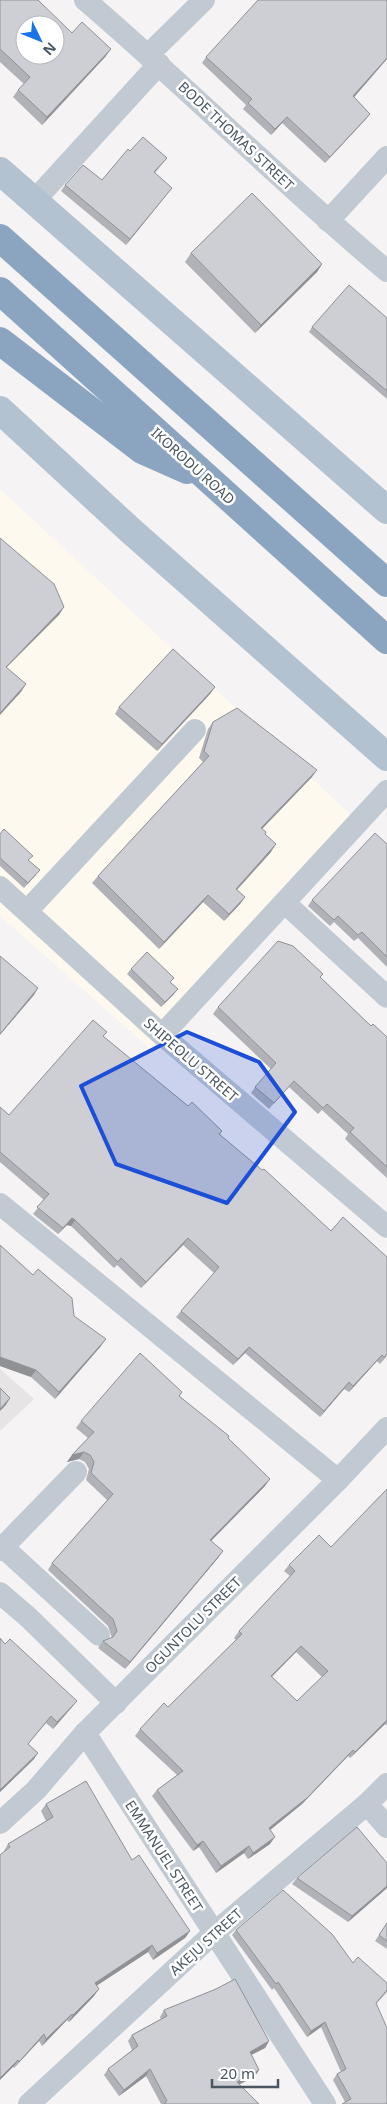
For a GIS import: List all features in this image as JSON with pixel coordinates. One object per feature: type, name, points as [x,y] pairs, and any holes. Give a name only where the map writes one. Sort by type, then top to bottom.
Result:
[{"type":"highway","points":[[0,238],[387,583]]},
{"type":"highway","name":"IKORODU ROAD","points":[[0,291],[387,640]]},
{"type":"highway","points":[[0,341],[142,450],[207,478]]},
{"type":"main road","points":[[0,171],[387,510]]},
{"type":"main road","points":[[0,410],[130,530],[387,757]]},
{"type":"street","name":"BODE THOMAS STREET","points":[[85,0],[154,59],[328,221],[387,271]]},
{"type":"street","points":[[34,201],[204,0]]},
{"type":"street","points":[[328,221],[387,157]]},
{"type":"street","points":[[27,911],[196,730]]},
{"type":"street","points":[[162,1035],[387,791]]},
{"type":"street","name":"SHIPEOLU STREET","points":[[0,887],[162,1035],[387,1227]]},
{"type":"street","points":[[285,903],[387,997]]},
{"type":"street","points":[[0,1204],[338,1480]]},
{"type":"street","name":"OGUNTOLU STREET","points":[[0,1823],[36,1790],[85,1733],[338,1480],[387,1428]]},
{"type":"street","points":[[76,1472],[1,1549],[99,1635]]},
{"type":"street","points":[[0,1593],[28,1617],[116,1703]]},
{"type":"street","name":"EMMANUEL STREET","points":[[85,1733],[325,2104]]},
{"type":"street","name":"AKEJU STREET","points":[[29,2104],[214,1933],[367,1804],[387,1784]]},
{"type":"street","points":[[367,1804],[387,1827]]},
{"type":"highlighted area","points":[[187,1032],[259,1062],[295,1112],[227,1203],[116,1164],[81,1086]]},
{"type":"shaded area","points":[[0,489],[363,826],[156,1054],[0,916]]},
{"type":"shaded area","points":[[0,1369],[34,1399],[0,1431]]},
{"type":"building","points":[[0,0],[38,0],[53,15],[15,15],[15,63],[0,49]]},
{"type":"building","points":[[258,0],[387,0],[387,58],[353,96],[370,114],[330,157],[287,117],[275,129],[248,103],[252,99],[206,57]]},
{"type":"building","points":[[82,22],[111,49],[47,117],[18,90],[30,77],[17,65],[65,65],[65,26],[72,33]]},
{"type":"building","points":[[143,137],[167,158],[154,172],[172,188],[130,239],[65,185],[83,165],[102,180],[128,149],[130,151]]},
{"type":"building","points":[[252,193],[322,264],[261,325],[191,253]]},
{"type":"building","points":[[349,285],[387,318],[387,391],[312,327]]},
{"type":"building","points":[[0,538],[54,584],[64,607],[6,667],[26,684],[0,713]]},
{"type":"building","points":[[173,649],[215,687],[162,744],[119,707]]},
{"type":"building","points":[[237,708],[317,770],[261,828],[276,844],[236,889],[245,897],[229,914],[208,895],[164,942],[98,876],[209,756],[204,751],[213,722]]},
{"type":"building","points":[[4,829],[33,856],[28,860],[40,870],[28,883],[0,858],[0,834]]},
{"type":"building","points":[[375,833],[387,844],[387,957],[362,932],[358,935],[338,916],[334,920],[312,900]]},
{"type":"building","points":[[278,941],[293,946],[323,974],[320,977],[371,1026],[373,1024],[387,1037],[387,1167],[350,1132],[354,1128],[327,1104],[323,1108],[294,1081],[274,1103],[255,1087],[276,1063],[218,1007]]},
{"type":"building","points":[[147,952],[174,978],[170,982],[178,989],[165,1002],[131,969]]},
{"type":"building","points":[[0,956],[38,988],[0,1034]]},
{"type":"building","points":[[93,1020],[107,1032],[103,1036],[188,1106],[192,1102],[222,1131],[219,1134],[262,1170],[264,1169],[331,1231],[343,1217],[387,1257],[387,1354],[384,1357],[382,1355],[353,1386],[349,1382],[324,1411],[249,1347],[238,1359],[181,1311],[219,1267],[188,1238],[146,1282],[121,1258],[118,1262],[75,1220],[72,1218],[63,1228],[37,1207],[49,1194],[0,1152],[0,1107],[9,1115]]},
{"type":"building","points":[[0,1245],[33,1275],[38,1269],[72,1298],[74,1316],[106,1339],[59,1392],[36,1370],[0,1357]]},
{"type":"building","points":[[140,1353],[182,1392],[179,1396],[229,1436],[228,1438],[270,1479],[210,1540],[223,1551],[130,1662],[103,1641],[113,1637],[117,1631],[113,1619],[52,1563],[113,1494],[91,1473],[94,1462],[90,1455],[84,1452],[72,1455],[94,1432],[81,1421]]},
{"type":"building","points":[[0,1388],[10,1398],[0,1409]]},
{"type":"building","points":[[387,1489],[387,1720],[355,1752],[353,1750],[307,1798],[269,1828],[275,1837],[253,1853],[249,1846],[221,1866],[203,1841],[197,1845],[157,1790],[183,1771],[140,1729],[164,1703],[168,1707],[242,1634],[239,1631],[295,1571],[289,1565],[319,1535],[331,1547]],"holes":[[[301,1646],[328,1671],[297,1701],[271,1676]]]},
{"type":"building","points":[[0,1638],[5,1644],[10,1639],[77,1701],[57,1722],[51,1716],[28,1744],[38,1753],[0,1790]]},
{"type":"building","points":[[86,1781],[132,1860],[139,1855],[190,1931],[157,1953],[152,1945],[95,1983],[99,1989],[73,2015],[46,2039],[44,2034],[19,2062],[18,2060],[0,2078],[0,1855],[10,1847],[8,1844],[53,1817],[46,1804]]},
{"type":"building","points":[[357,1827],[387,1863],[387,1886],[352,1916],[297,1878]]},
{"type":"building","points":[[283,1890],[332,1934],[353,1963],[358,1957],[387,1983],[387,1990],[376,2003],[387,2028],[387,2104],[342,2104],[351,2099],[337,2074],[346,2069],[325,2022],[311,2031],[278,1982],[276,1984],[236,1930]]},
{"type":"building","points":[[387,1923],[387,1941],[379,1935]]},
{"type":"building","points":[[235,1979],[269,2041],[250,2052],[259,2070],[237,2082],[259,2104],[164,2104],[167,2101],[150,2069],[124,2090],[108,2069],[138,2046],[132,2035],[167,2016],[164,2010],[216,1989]]}]
